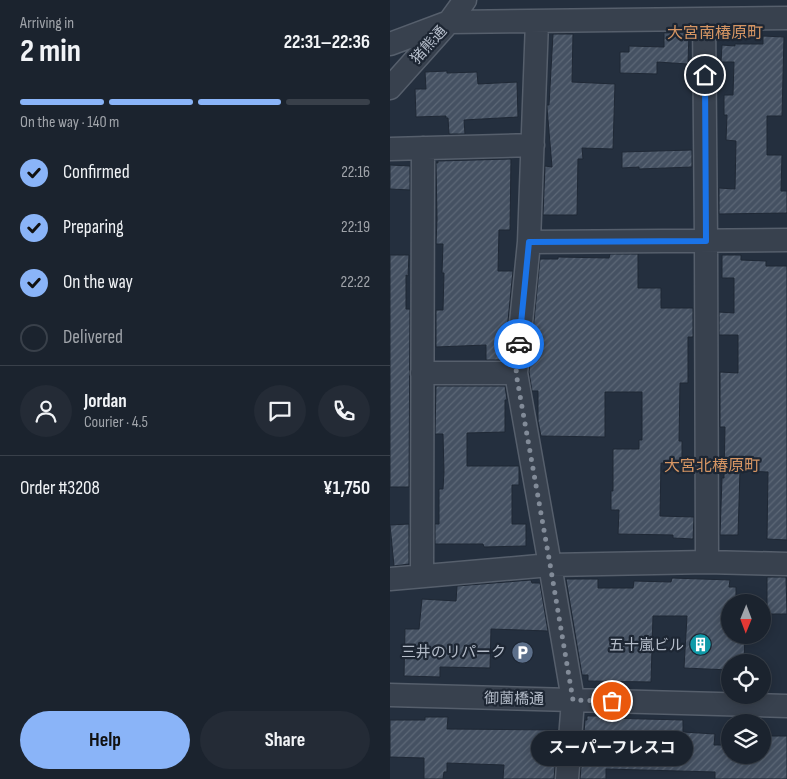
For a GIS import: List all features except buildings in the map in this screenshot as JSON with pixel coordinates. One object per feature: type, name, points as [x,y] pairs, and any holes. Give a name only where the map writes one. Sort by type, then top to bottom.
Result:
[{"type":"street","name":"猪熊通","points":[[390,88],[449,22],[465,0]]},
{"type":"street","points":[[390,44],[449,22],[787,18]]},
{"type":"street","points":[[704,19],[707,562]]},
{"type":"street","points":[[537,21],[529,242],[516,373],[573,700],[567,779]]},
{"type":"street","points":[[390,149],[533,145]]},
{"type":"street","points":[[422,576],[423,148]]},
{"type":"street","points":[[529,242],[787,240]]},
{"type":"street","points":[[422,372],[516,373]]},
{"type":"street","points":[[390,579],[550,564],[707,562],[787,564]]},
{"type":"street","name":"御薗橋通","points":[[390,695],[787,706]]},
{"type":"way so far","points":[[519,344],[516,373],[573,700],[612,701]]},
{"type":"place","name":"五十嵐ビル","points":[[700,645]]},
{"type":"place","name":"三井のリパーク","points":[[522,652]]},
{"type":"place","name":"スーパーフレスコ","points":[[612,701]]},
{"type":"district","name":"大宮南椿原町","points":[[715,33]]},
{"type":"district","name":"大宮北椿原町","points":[[712,466]]},
{"type":"route","points":[[519,344],[529,242],[706,241],[705,75]]}]
